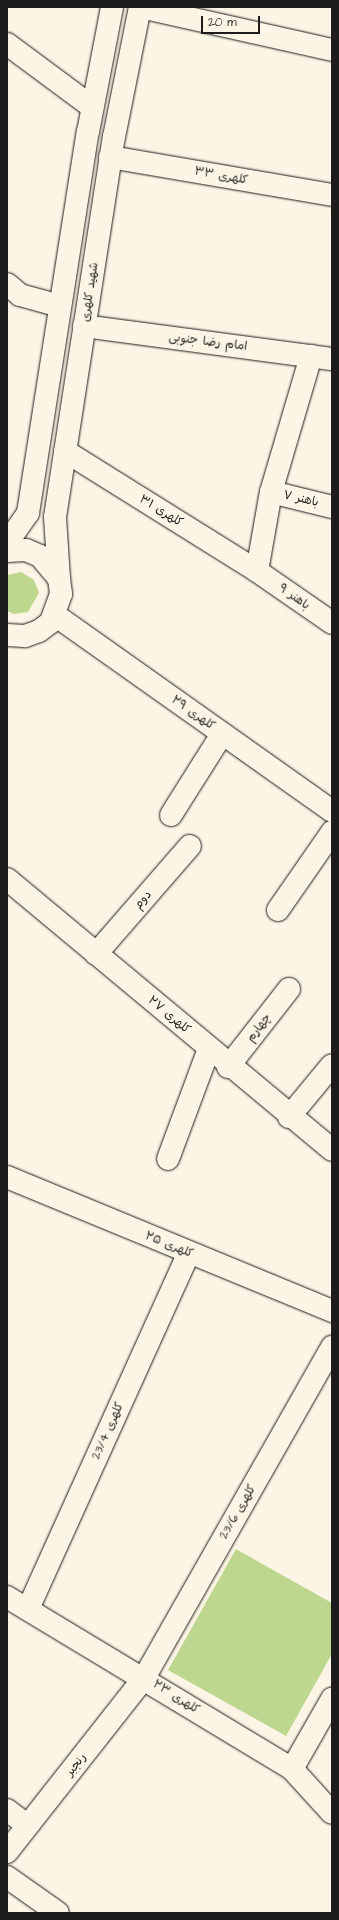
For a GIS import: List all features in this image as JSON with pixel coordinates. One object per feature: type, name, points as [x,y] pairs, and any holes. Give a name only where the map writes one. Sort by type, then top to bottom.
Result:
[{"type":"street","points":[[7,543],[28,513],[92,106],[112,7]]},
{"type":"street","points":[[140,7],[332,50]]},
{"type":"street","name":"شهید کلهری","points":[[55,615],[61,594],[55,517],[110,157],[140,7]]},
{"type":"street","points":[[7,44],[92,106]]},
{"type":"street","name":"کلهری ۳۳","points":[[110,157],[332,195]]},
{"type":"street","points":[[7,284],[20,295],[60,306]]},
{"type":"street","name":"امام رضا جنوبی","points":[[84,326],[322,358]]},
{"type":"street","points":[[256,571],[271,492],[322,358]]},
{"type":"street","name":"کلهری ۳۱","points":[[65,451],[256,571]]},
{"type":"street","name":"باهنر ۷","points":[[271,492],[332,507]]},
{"type":"street","points":[[7,551],[26,550],[40,556],[59,579]]},
{"type":"street","name":"باهنر ۹","points":[[256,571],[332,623]]},
{"type":"street","points":[[7,654],[16,636],[39,631],[55,615]]},
{"type":"street","name":"کلهری ۲۹","points":[[55,615],[332,811]]},
{"type":"street","points":[[172,815],[222,734]]},
{"type":"street","points":[[278,910],[332,832]]},
{"type":"street","name":"دوم","points":[[96,954],[190,846]]},
{"type":"street","name":"کلهری ۲۷","points":[[7,879],[228,1067],[332,1150]]},
{"type":"street","name":"چهارم","points":[[228,1067],[289,989]]},
{"type":"street","points":[[168,1159],[208,1049]]},
{"type":"street","points":[[289,1117],[332,1065]]},
{"type":"street","name":"کلهری ۲۵","points":[[7,1177],[332,1312]]},
{"type":"street","name":"کلهری 23/4","points":[[28,1609],[189,1253]]},
{"type":"street","name":"کلهری 23/6","points":[[144,1678],[329,1359]]},
{"type":"street","name":"کلهری ۲۳","points":[[7,1597],[144,1678],[292,1769],[332,1813]]},
{"type":"street","name":"رنجبر","points":[[7,1852],[144,1678]]},
{"type":"street","points":[[292,1769],[332,1699]]},
{"type":"street","points":[[7,1810],[27,1826]]},
{"type":"street","points":[[7,1877],[58,1913]]},
{"type":"green space","points":[[21,572],[34,580],[39,593],[28,612],[14,614],[7,611],[7,575]]},
{"type":"green space","points":[[236,1549],[332,1603],[332,1654],[286,1736],[168,1670]]}]
